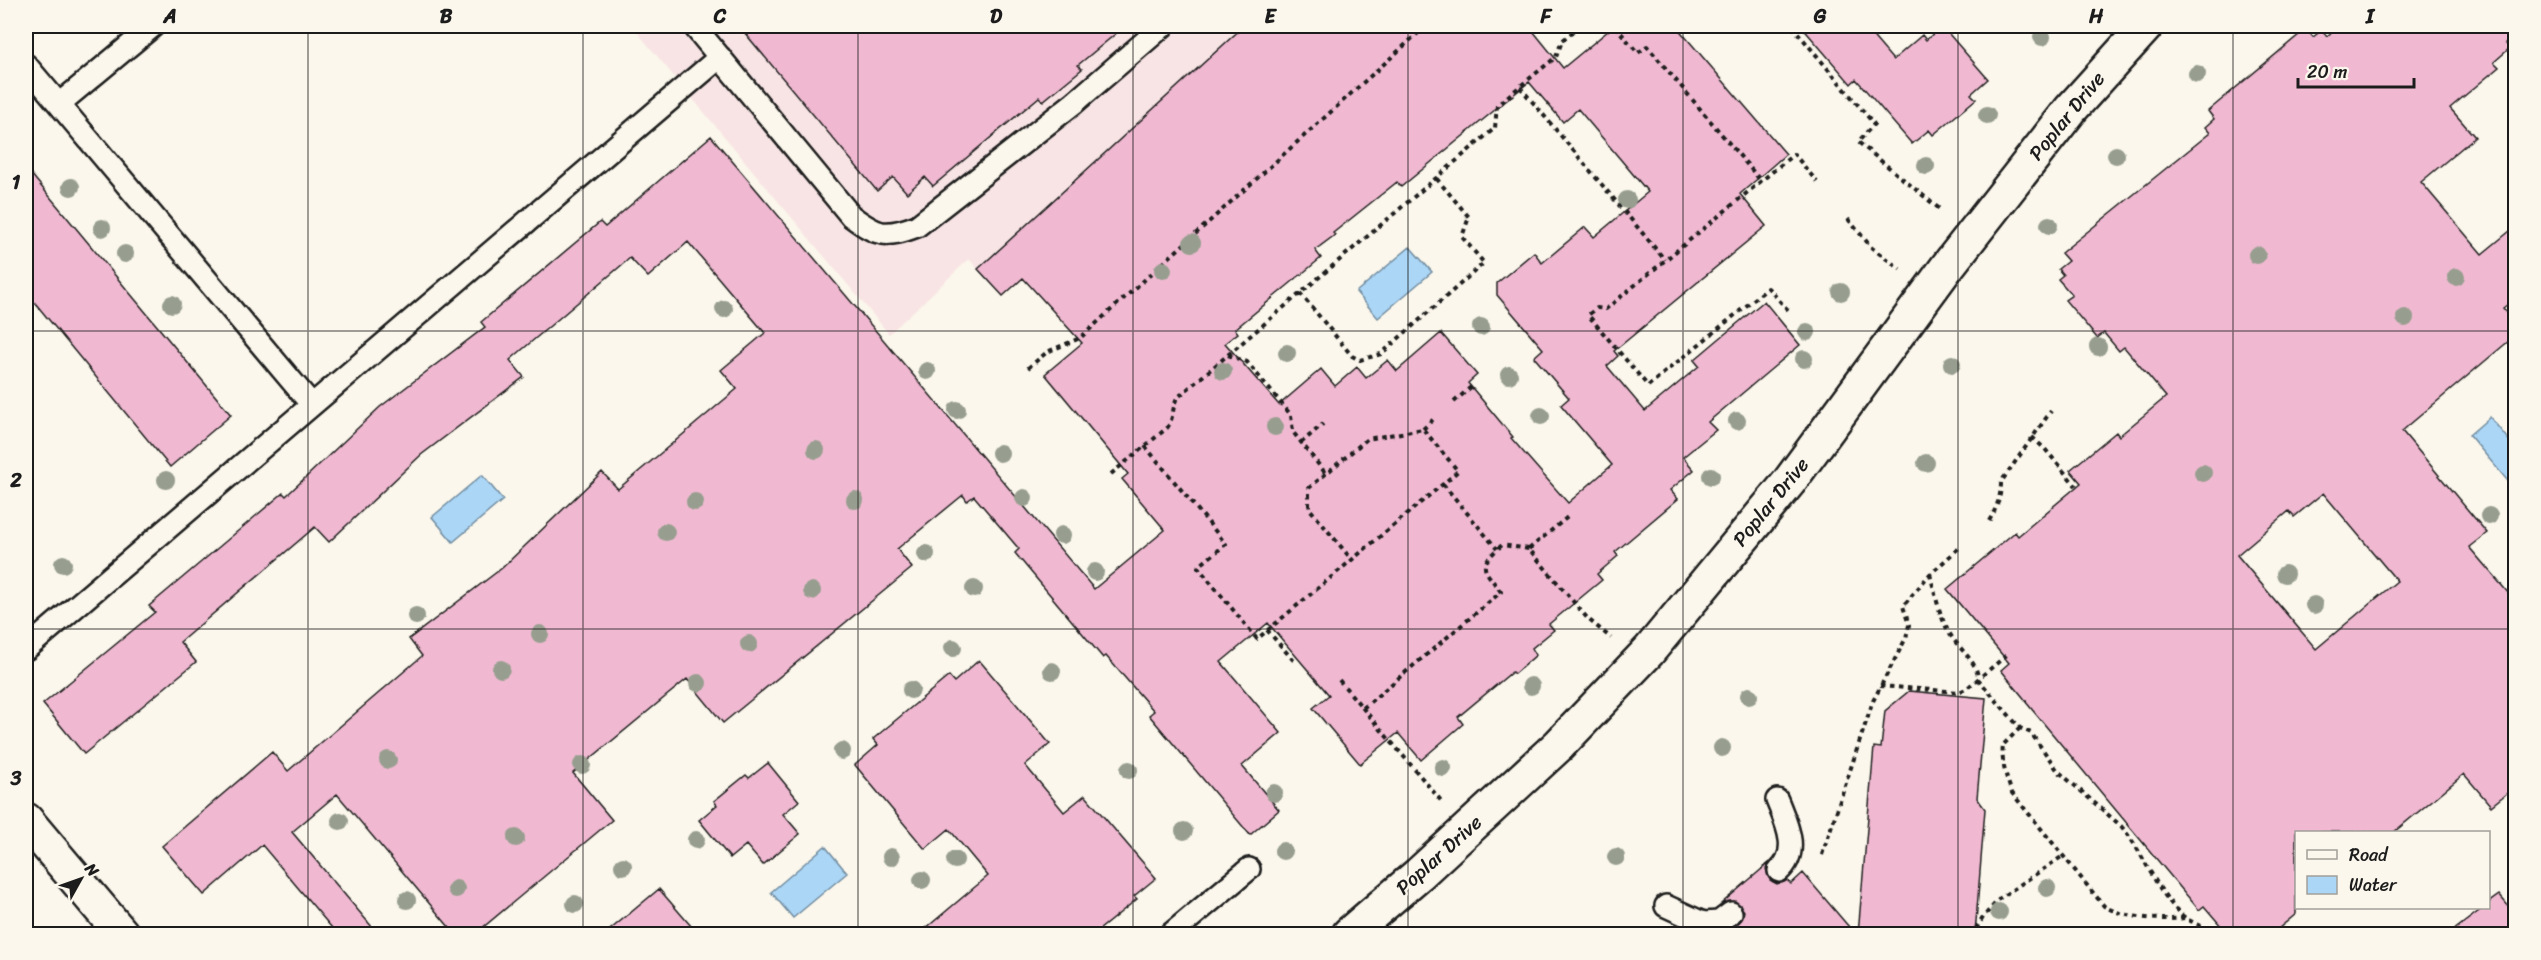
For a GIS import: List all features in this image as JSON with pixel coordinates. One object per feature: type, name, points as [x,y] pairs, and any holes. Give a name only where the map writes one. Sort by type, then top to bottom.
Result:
[{"type":"main road","name":"Poplar Drive","points":[[1349,934],[1419,874],[1559,745],[1649,651],[1789,482],[1947,267],[2076,103],[2146,26]]},
{"type":"main road","points":[[26,820],[122,934]]},
{"type":"lane","points":[[59,104],[153,26]]},
{"type":"lane","points":[[694,26],[851,216],[873,231],[895,234],[917,226],[1074,103],[1163,26]]},
{"type":"lane","points":[[26,649],[720,57]]},
{"type":"lane","points":[[26,65],[312,405]]},
{"type":"lane","points":[[1777,800],[1790,832],[1791,854],[1779,872]]},
{"type":"lane","points":[[1171,934],[1249,869]]},
{"type":"lane","points":[[1666,906],[1703,922],[1719,922],[1731,913]]},
{"type":"path","points":[[1028,368],[1047,352],[1080,338],[1426,26]]},
{"type":"path","points":[[1111,474],[1171,423],[1174,404],[1178,398],[1496,128],[1497,105],[1556,57],[1562,41],[1581,26]]},
{"type":"path","points":[[1615,26],[1638,53],[1647,46],[1761,181]]},
{"type":"path","points":[[1792,26],[1874,124],[1858,142],[1942,211]]},
{"type":"path","points":[[1520,87],[1665,260]]},
{"type":"path","points":[[1788,310],[1768,288],[1648,386],[1588,315],[1597,308],[1606,309],[1794,154],[1816,182]]},
{"type":"path","points":[[1300,293],[1352,356],[1360,360],[1381,354],[1484,263],[1462,237],[1469,217],[1436,178]]},
{"type":"path","points":[[1848,219],[1872,248],[1899,269]]},
{"type":"path","points":[[1228,355],[1247,362],[1291,415],[1293,432],[1326,474]]},
{"type":"path","points":[[1454,402],[1471,387]]},
{"type":"path","points":[[1989,521],[1999,500],[2001,482],[2051,411]]},
{"type":"path","points":[[1352,560],[1309,508],[1309,488],[1367,439],[1423,429],[1436,417]]},
{"type":"path","points":[[1301,442],[1323,424]]},
{"type":"path","points":[[1145,446],[1226,544],[1198,567],[1257,639],[1458,471],[1423,429]]},
{"type":"path","points":[[2032,437],[2045,448],[2076,486]]},
{"type":"path","points":[[1443,484],[1497,549]]},
{"type":"path","points":[[1529,549],[1570,515]]},
{"type":"path","points":[[1364,708],[1501,592],[1484,569],[1484,564],[1485,560],[1502,545],[1529,549],[1588,619],[1611,639]]},
{"type":"path","points":[[1821,859],[1873,701],[1906,638],[1909,625],[1903,606],[1930,574],[1959,548]]},
{"type":"path","points":[[1930,574],[1944,622],[1952,638],[1978,671],[1978,679],[2020,728],[2031,733],[2058,771],[2130,836],[2167,898],[2185,918],[2205,926],[2215,934]]},
{"type":"path","points":[[1268,630],[1295,662]]},
{"type":"path","points":[[1880,686],[1959,692],[2008,654]]},
{"type":"path","points":[[1339,680],[1444,804]]},
{"type":"path","points":[[2020,728],[2003,745],[2002,755],[2006,778],[2019,804],[2104,906],[2112,911],[2169,920],[2185,918]]},
{"type":"path","points":[[1976,929],[2000,898],[2063,856]]},
{"type":"shaded area","points":[[632,26],[1244,26],[978,269],[969,259],[889,334]]},
{"type":"water","points":[[1410,247],[1432,272],[1378,318],[1356,292]]},
{"type":"water","points":[[2490,417],[2515,448],[2515,483],[2512,486],[2469,435]]},
{"type":"water","points":[[482,475],[503,500],[453,542],[432,517]]},
{"type":"water","points":[[825,846],[847,873],[793,918],[771,892]]},
{"type":"building","points":[[739,26],[1125,26],[1078,65],[1082,69],[1043,101],[1039,97],[933,186],[925,177],[907,193],[893,177],[877,191]]},
{"type":"building","points":[[1244,26],[1529,26],[1563,68],[1614,26],[1676,26],[1786,154],[1740,194],[1766,226],[1614,351],[1618,356],[1607,366],[1645,411],[1699,366],[1694,360],[1764,301],[1800,345],[1708,422],[1716,430],[1683,457],[1694,470],[1670,490],[1678,499],[1615,552],[1618,556],[1597,574],[1602,580],[1549,624],[1554,630],[1532,648],[1536,655],[1458,717],[1463,724],[1421,760],[1398,733],[1360,764],[1313,708],[1329,695],[1268,623],[1221,662],[1281,733],[1242,766],[1279,810],[1250,835],[1149,715],[1154,711],[1106,656],[1103,658],[1015,553],[1019,549],[974,496],[967,501],[963,495],[897,549],[912,568],[723,723],[687,679],[573,773],[612,820],[475,934],[455,934],[337,794],[292,832],[378,934],[337,934],[262,845],[204,895],[162,846],[272,752],[288,771],[422,656],[409,639],[502,568],[602,472],[618,489],[737,389],[721,370],[765,333],[688,242],[648,277],[630,258],[510,360],[524,377],[421,455],[329,542],[315,527],[180,642],[196,662],[84,754],[43,704],[155,612],[149,606],[283,493],[286,496],[380,407],[485,327],[481,322],[600,222],[605,227],[711,136],[1094,589],[1165,530],[1122,479],[1128,474],[1045,374],[1082,343],[1023,278],[1003,296],[978,269]],"holes":[[[1529,82],[1563,122],[1578,109],[1648,192],[1594,237],[1585,227],[1542,263],[1534,252],[1497,283],[1497,295],[1543,349],[1534,357],[1569,398],[1561,405],[1612,465],[1568,503],[1511,438],[1513,437],[1468,383],[1477,375],[1441,333],[1397,371],[1388,360],[1366,378],[1357,367],[1335,386],[1321,369],[1279,405],[1225,343],[1238,333],[1235,329],[1321,258],[1315,250],[1335,235],[1333,233],[1397,182],[1401,187]]]},
{"type":"building","points":[[1801,26],[1864,26],[1893,60],[1922,35],[1926,40],[1942,26],[1988,79],[1971,94],[1976,99],[1933,135],[1929,130],[1912,144],[1856,79],[1851,84]]},
{"type":"building","points":[[2339,26],[2516,26],[2516,34],[2505,43],[2510,48],[2494,62],[2499,67],[2450,108],[2475,137],[2421,182],[2482,254],[2516,226],[2516,298],[2503,308],[2516,323],[2516,335],[2402,431],[2487,533],[2469,547],[2516,602],[2516,786],[2491,806],[2464,774],[2395,831],[2295,831],[2296,914],[2272,934],[2228,934],[2204,906],[2199,910],[2025,701],[2027,702],[2001,670],[2009,663],[1947,589],[2015,532],[2018,536],[2081,483],[2070,470],[2116,432],[2119,436],[2166,397],[2124,347],[2119,351],[2104,333],[2097,338],[2065,300],[2072,295],[2058,279],[2063,275],[2058,269],[2068,261],[2061,253],[2210,133],[2205,127],[2214,119],[2208,111],[2306,29],[2313,37],[2322,30],[2327,36]],"holes":[[[2323,493],[2397,581],[2316,649],[2237,555],[2289,511],[2294,517]]]},
{"type":"building","points":[[26,168],[231,415],[170,467],[26,292]]},
{"type":"building","points":[[979,660],[1050,744],[1025,765],[1064,812],[1085,795],[1156,878],[1134,896],[1137,899],[1094,934],[919,934],[988,876],[949,829],[925,849],[855,765],[878,745],[873,739],[949,676],[954,682]]},
{"type":"building","points":[[1909,691],[1986,698],[1977,798],[1985,809],[1975,934],[1858,934],[1874,747],[1881,748],[1885,711]]},
{"type":"building","points":[[768,763],[799,801],[783,814],[800,834],[763,865],[746,845],[730,858],[699,820],[717,805],[714,801],[746,775],[749,778]]},
{"type":"building","points":[[1770,862],[1766,869],[1770,880],[1777,884],[1787,880],[1791,884],[1803,873],[1855,934],[1733,934],[1734,927],[1742,919],[1744,911],[1735,901],[1722,903]]},
{"type":"building","points":[[659,889],[698,934],[605,934]]},
{"type":"building","points":[[2499,895],[2516,915],[2516,934],[2449,934],[2482,909],[2490,909],[2490,902]]}]
